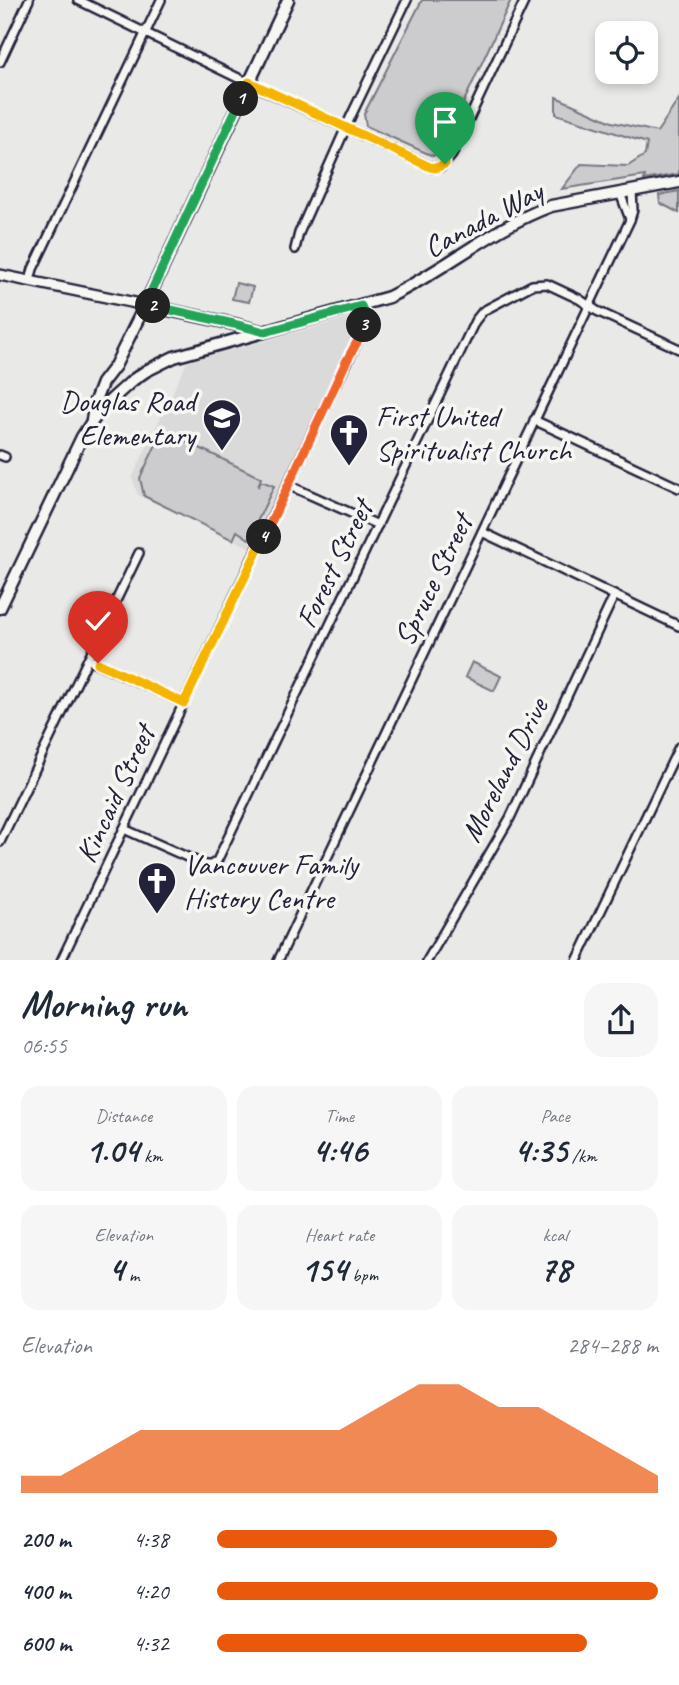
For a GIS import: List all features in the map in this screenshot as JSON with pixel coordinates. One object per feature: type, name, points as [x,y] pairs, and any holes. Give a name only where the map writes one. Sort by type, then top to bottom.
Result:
[{"type":"main road","points":[[91,423],[102,383],[115,366],[145,305],[288,0]]},
{"type":"main road","name":"Canada Way","points":[[0,608],[82,437],[103,407],[146,371],[174,357],[389,297],[409,288],[533,212],[571,201],[679,182]]},
{"type":"main road","points":[[145,305],[265,332]]},
{"type":"main road","points":[[115,366],[114,383],[117,393]]},
{"type":"street","points":[[0,62],[29,0]]},
{"type":"street","points":[[78,0],[430,167],[443,166],[452,155],[525,0]]},
{"type":"street","points":[[30,281],[33,269],[160,0]]},
{"type":"street","points":[[295,249],[299,233],[346,127],[407,0]]},
{"type":"street","name":"Spruce Street","points":[[278,960],[630,220],[634,210],[632,191]]},
{"type":"street","points":[[620,193],[630,220]]},
{"type":"street","points":[[0,275],[145,305]]},
{"type":"street","name":"Forest Street","points":[[124,829],[205,865],[217,861],[478,316],[538,283],[547,284],[589,305]]},
{"type":"street","points":[[589,305],[679,349]]},
{"type":"street","name":"Kincaid Street","points":[[61,960],[363,330],[365,321],[361,306]]},
{"type":"street","points":[[534,420],[679,488]]},
{"type":"street","points":[[288,485],[377,525]]},
{"type":"street","points":[[482,531],[679,626]]},
{"type":"street","points":[[0,842],[139,553]]},
{"type":"street","name":"Moreland Drive","points":[[428,960],[510,818],[614,596]]},
{"type":"street","points":[[88,659],[184,703]]},
{"type":"street","points":[[577,960],[679,747]]},
{"type":"shaded area","points":[[422,0],[511,0],[442,149],[433,156],[366,126],[364,114]]},
{"type":"shaded area","points":[[556,97],[612,122],[657,132],[679,99],[679,174],[644,180],[645,176],[562,189],[581,164],[628,166],[645,155],[647,143],[556,114]]},
{"type":"shaded area","points":[[679,191],[679,213],[660,203],[659,195]]},
{"type":"shaded area","points":[[236,283],[253,287],[249,302],[232,299]]},
{"type":"shaded area","name":"Douglas Road Elementary","points":[[352,317],[357,319],[359,329],[253,549],[138,495],[132,478],[187,362]]},
{"type":"shaded area","points":[[163,430],[261,478],[258,487],[261,482],[274,486],[249,539],[237,531],[233,540],[144,496],[140,478]]},
{"type":"shaded area","points":[[472,662],[501,676],[494,691],[465,677]]},
{"type":"place","name":"Douglas Road Elementary","points":[[222,452]]},
{"type":"place","name":"First United Spiritualist Church","points":[[349,467]]},
{"type":"place","name":"Vancouver Family History Centre","points":[[157,915]]},
{"type":"route","points":[[98,663],[184,703],[363,330],[365,315],[361,306],[265,332],[145,305],[249,82],[430,167],[436,168],[445,164]]}]
